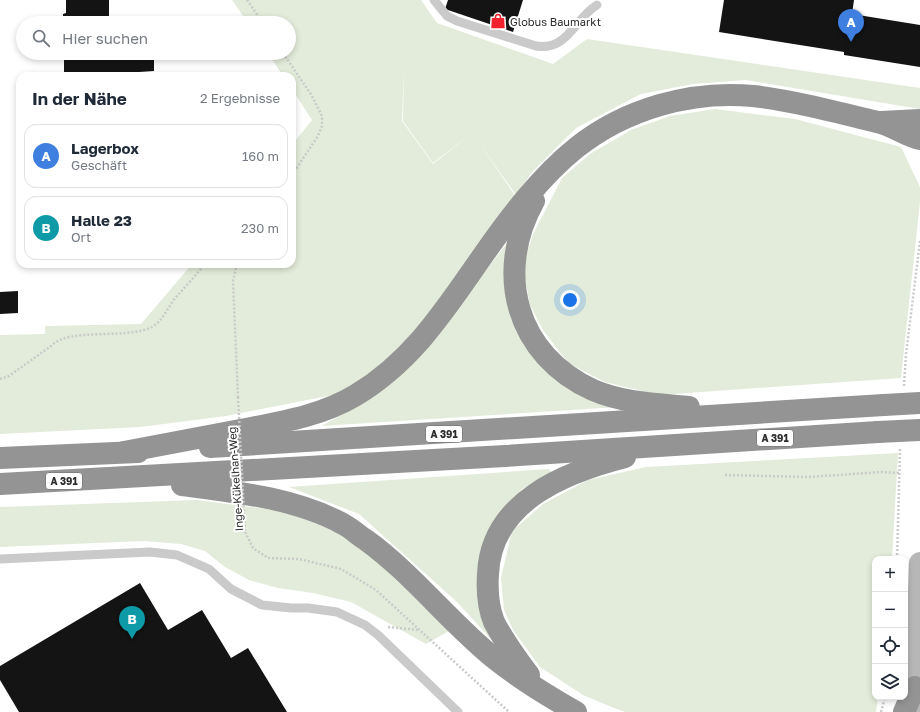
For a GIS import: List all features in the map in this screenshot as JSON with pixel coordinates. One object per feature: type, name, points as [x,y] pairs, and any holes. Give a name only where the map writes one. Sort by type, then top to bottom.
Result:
[{"type":"highway","points":[[124,452],[278,423],[323,410],[355,395],[389,370],[428,333],[509,219],[535,188],[575,149],[624,118],[653,108],[696,98],[752,96],[784,101],[881,122],[920,120]]},
{"type":"highway","points":[[881,122],[908,136],[920,139]]},
{"type":"highway","points":[[557,167],[543,186],[531,207],[522,229],[516,253],[514,271],[515,290],[521,314],[534,342],[546,356],[574,380],[594,390],[616,397],[641,403],[764,413]]},
{"type":"highway","name":"A 391","points":[[0,458],[124,452],[920,403]]},
{"type":"highway","name":"A 391","points":[[0,484],[489,457],[672,444],[920,430]]},
{"type":"highway","points":[[543,694],[509,648],[494,620],[487,590],[488,568],[492,548],[500,530],[512,514],[529,497],[559,480],[608,461],[672,444]]},
{"type":"highway","points":[[128,478],[237,492],[302,506],[344,524],[379,549],[495,659],[543,694],[576,712]]},
{"type":"highway","points":[[904,712],[916,687]]},
{"type":"main road","points":[[915,712],[920,563]]},
{"type":"lane","points":[[434,0],[447,16],[457,21],[536,46],[547,48],[567,37],[589,10],[597,5]]},
{"type":"lane","points":[[0,559],[150,552],[177,554],[209,569],[231,590],[262,605],[337,612],[365,625],[378,635],[458,712]]},
{"type":"path","points":[[247,0],[258,16]]},
{"type":"path","points":[[288,60],[296,72]]},
{"type":"path","points":[[296,72],[312,96],[322,116],[322,126],[318,136],[296,169]]},
{"type":"path","points":[[0,379],[9,376],[56,341],[73,336],[137,332],[152,326],[162,318],[177,297],[202,268]]},
{"type":"path","name":"Inge-Kükelhan-Weg","points":[[236,268],[233,281],[233,298],[245,532],[253,548],[268,558],[299,559],[341,569],[376,590],[509,712]]},
{"type":"path","points":[[725,475],[808,477],[882,472],[899,473]]},
{"type":"path","points":[[365,625],[420,630]]},
{"type":"path","points":[[881,712],[884,700]]},
{"type":"green space","points":[[232,0],[421,0],[437,23],[553,64],[587,39],[920,88],[920,109],[746,80],[693,84],[641,94],[576,128],[533,171],[516,195],[480,144],[516,197],[418,334],[348,392],[226,416],[140,427],[0,434],[0,335],[45,334],[45,326],[141,324],[189,268],[296,268],[296,140],[312,120],[296,95],[296,72],[280,72],[273,60],[296,60],[296,16],[243,16]],"holes":[[[404,68],[403,121],[433,163],[472,133],[433,164],[402,121]]]},
{"type":"green space","points":[[715,109],[795,119],[901,147],[920,187],[920,202],[901,378],[659,395],[605,382],[568,363],[543,330],[530,305],[523,266],[533,234],[562,178],[590,154],[631,130],[670,116]]},
{"type":"green space","points":[[512,237],[520,329],[618,407],[321,426],[355,408],[427,344]]},
{"type":"green space","points":[[898,453],[892,556],[872,556],[872,700],[878,700],[876,712],[625,712],[583,695],[540,667],[513,630],[504,610],[501,578],[512,531],[543,504],[588,480],[646,467]]},
{"type":"green space","points":[[549,469],[551,472],[522,489],[493,522],[501,650],[457,602],[359,514],[289,487]]},
{"type":"green space","points":[[197,500],[289,512],[347,537],[418,595],[449,631],[426,644],[351,602],[313,593],[278,588],[249,580],[225,567],[205,551],[181,544],[144,541],[0,547],[0,507]]},
{"type":"building","points":[[66,0],[109,0],[109,16],[63,16],[63,14],[66,13]]},
{"type":"building","name":"Globus Baumarkt","points":[[448,0],[523,0],[513,32],[445,9]]},
{"type":"building","points":[[724,0],[854,0],[852,14],[920,25],[920,67],[844,55],[844,52],[719,32]]},
{"type":"building","points":[[64,60],[154,60],[154,71],[64,72]]},
{"type":"building","points":[[18,291],[18,313],[0,314],[0,292]]},
{"type":"building","points":[[140,583],[168,630],[202,610],[231,658],[248,648],[287,712],[19,712],[0,680],[0,666]]},
{"type":"place","name":"Globus Baumarkt","points":[[498,21]]},
{"type":"place","name":"Lagerbox","points":[[851,42]]},
{"type":"place","name":"Halle 23","points":[[132,639]]}]
